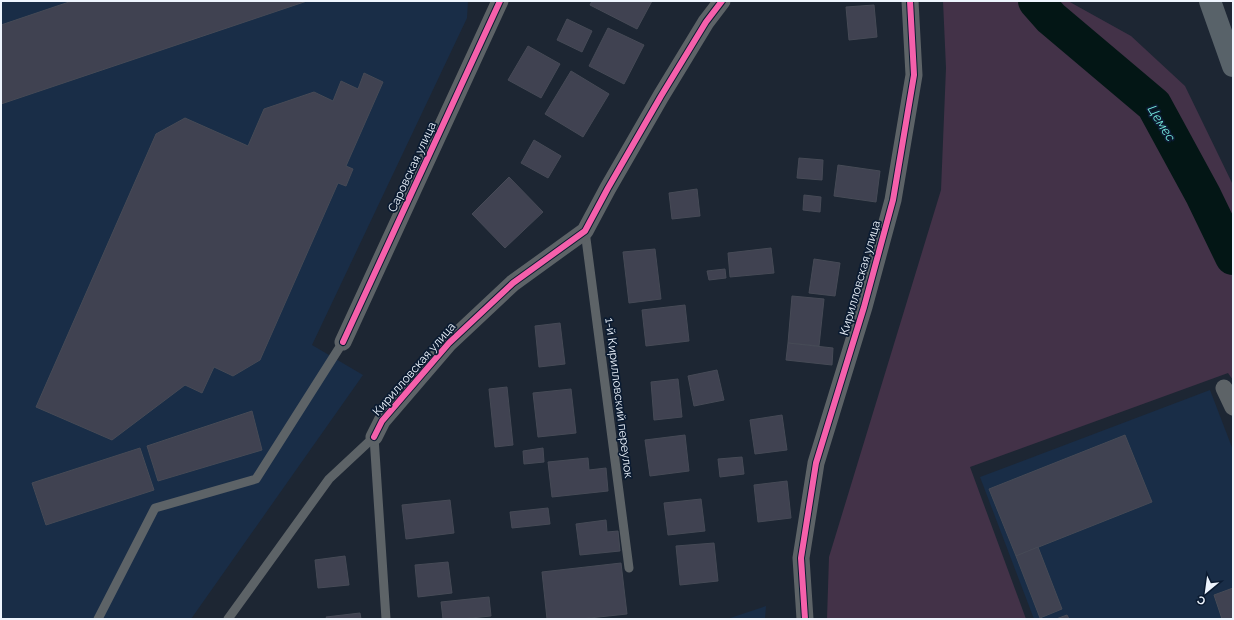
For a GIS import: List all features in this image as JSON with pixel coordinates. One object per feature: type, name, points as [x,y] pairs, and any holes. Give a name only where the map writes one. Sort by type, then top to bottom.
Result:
[{"type":"highway","points":[[1210,1],[1233,66]]},
{"type":"street","name":"Саровская улица","points":[[343,342],[500,1]]},
{"type":"street","name":"Кирилловская улица","points":[[374,437],[382,421],[449,343],[513,283],[585,231],[661,96],[706,22],[722,1]]},
{"type":"street","name":"Кирилловская улица","points":[[805,619],[801,558],[816,463],[864,307],[893,200],[914,76],[910,1]]},
{"type":"street","points":[[1224,388],[1233,407]]},
{"type":"lane","name":"1-й Кирилловский переулок","points":[[585,231],[629,568]]},
{"type":"lane","points":[[98,619],[155,508],[256,479],[343,342]]},
{"type":"lane","points":[[228,619],[329,479],[374,437]]},
{"type":"lane","points":[[374,437],[386,619]]},
{"type":"shaded area","points":[[1,1],[468,1],[467,18],[312,345],[363,375],[191,619],[1,619]]},
{"type":"shaded area","points":[[943,1],[1068,1],[1131,36],[1185,86],[1233,185],[1233,380],[1228,373],[970,467],[1026,619],[827,619],[829,557],[941,190],[946,68]]},
{"type":"shaded area","points":[[1210,390],[1233,450],[1233,619],[1034,619],[980,477]]},
{"type":"shaded area","points":[[766,606],[765,619],[727,619]]},
{"type":"building","points":[[72,1],[307,1],[1,104],[1,25]]},
{"type":"building","points":[[592,1],[652,1],[637,29],[590,5]]},
{"type":"building","points":[[874,5],[877,37],[849,40],[846,7]]},
{"type":"building","points":[[567,19],[592,31],[582,52],[557,40]]},
{"type":"building","points":[[608,28],[644,45],[624,84],[589,66]]},
{"type":"building","points":[[528,46],[560,64],[541,98],[508,80]]},
{"type":"building","points":[[571,71],[609,94],[583,137],[545,114]]},
{"type":"building","points":[[364,73],[383,82],[346,166],[353,169],[346,186],[338,183],[260,360],[233,376],[214,367],[202,393],[185,385],[112,440],[36,407],[156,134],[185,118],[248,146],[264,109],[314,92],[333,101],[341,81],[358,89]]},
{"type":"building","points":[[534,140],[561,156],[548,178],[521,163]]},
{"type":"building","points":[[799,158],[823,160],[822,180],[797,178]]},
{"type":"building","points":[[838,165],[880,171],[876,202],[834,196]]},
{"type":"building","points":[[509,177],[543,212],[505,248],[472,214]]},
{"type":"building","points":[[697,189],[700,216],[672,219],[669,193]]},
{"type":"building","points":[[804,195],[821,197],[820,212],[803,210]]},
{"type":"building","points":[[771,248],[774,273],[730,277],[728,253]]},
{"type":"building","points":[[655,249],[661,299],[629,303],[623,252]]},
{"type":"building","points":[[814,259],[840,263],[835,296],[809,293]]},
{"type":"building","points":[[725,269],[726,278],[709,280],[707,271]]},
{"type":"building","points":[[792,296],[824,299],[819,346],[788,343]]},
{"type":"building","points":[[685,305],[689,341],[646,346],[642,310]]},
{"type":"building","points":[[560,323],[565,364],[539,367],[535,326]]},
{"type":"building","points":[[788,343],[833,348],[832,365],[786,360]]},
{"type":"building","points":[[717,370],[724,400],[694,406],[688,376]]},
{"type":"building","points":[[678,379],[682,417],[654,420],[651,382]]},
{"type":"building","points":[[507,387],[513,445],[495,447],[489,389]]},
{"type":"building","points":[[571,389],[576,433],[538,437],[533,393]]},
{"type":"building","points":[[252,411],[262,450],[158,481],[147,446]]},
{"type":"building","points":[[782,415],[787,450],[755,454],[750,420]]},
{"type":"building","points":[[685,435],[689,471],[650,476],[645,440]]},
{"type":"building","points":[[1125,435],[1152,502],[1016,556],[989,489]]},
{"type":"building","points":[[140,448],[154,490],[46,525],[32,483]]},
{"type":"building","points":[[543,448],[544,462],[524,464],[523,451]]},
{"type":"building","points":[[742,457],[744,474],[720,477],[718,459]]},
{"type":"building","points":[[588,458],[589,470],[606,468],[608,491],[552,497],[548,462]]},
{"type":"building","points":[[787,481],[791,518],[758,522],[754,485]]},
{"type":"building","points":[[701,499],[705,531],[668,535],[664,503]]},
{"type":"building","points":[[450,500],[454,533],[406,539],[402,505]]},
{"type":"building","points":[[548,508],[550,524],[512,528],[510,512]]},
{"type":"building","points":[[606,520],[607,532],[618,531],[620,551],[580,555],[576,524]]},
{"type":"building","points":[[714,543],[718,581],[680,585],[676,546]]},
{"type":"building","points":[[1038,547],[1062,609],[1040,618],[1016,556]]},
{"type":"building","points":[[345,556],[349,585],[318,588],[315,560]]},
{"type":"building","points":[[448,562],[452,593],[418,597],[415,565]]},
{"type":"building","points":[[621,563],[627,614],[580,619],[547,619],[542,572]]},
{"type":"building","points":[[1233,588],[1233,619],[1222,619],[1214,595]]},
{"type":"building","points":[[489,597],[491,616],[443,619],[441,602]]},
{"type":"building","points":[[360,613],[361,619],[327,619],[326,617]]},
{"type":"building","points":[[1067,615],[1069,619],[1056,619]]},
{"type":"waterway","name":"Цемес","points":[[1036,1],[1051,18],[1154,105],[1203,195],[1233,257]]},
{"type":"cycle path","points":[[343,342],[500,1]]},
{"type":"cycle path","points":[[374,437],[382,421],[449,343],[513,283],[585,231],[661,96],[706,22],[722,1]]},
{"type":"cycle path","points":[[805,619],[801,558],[816,463],[864,307],[893,200],[914,75],[910,1]]}]
